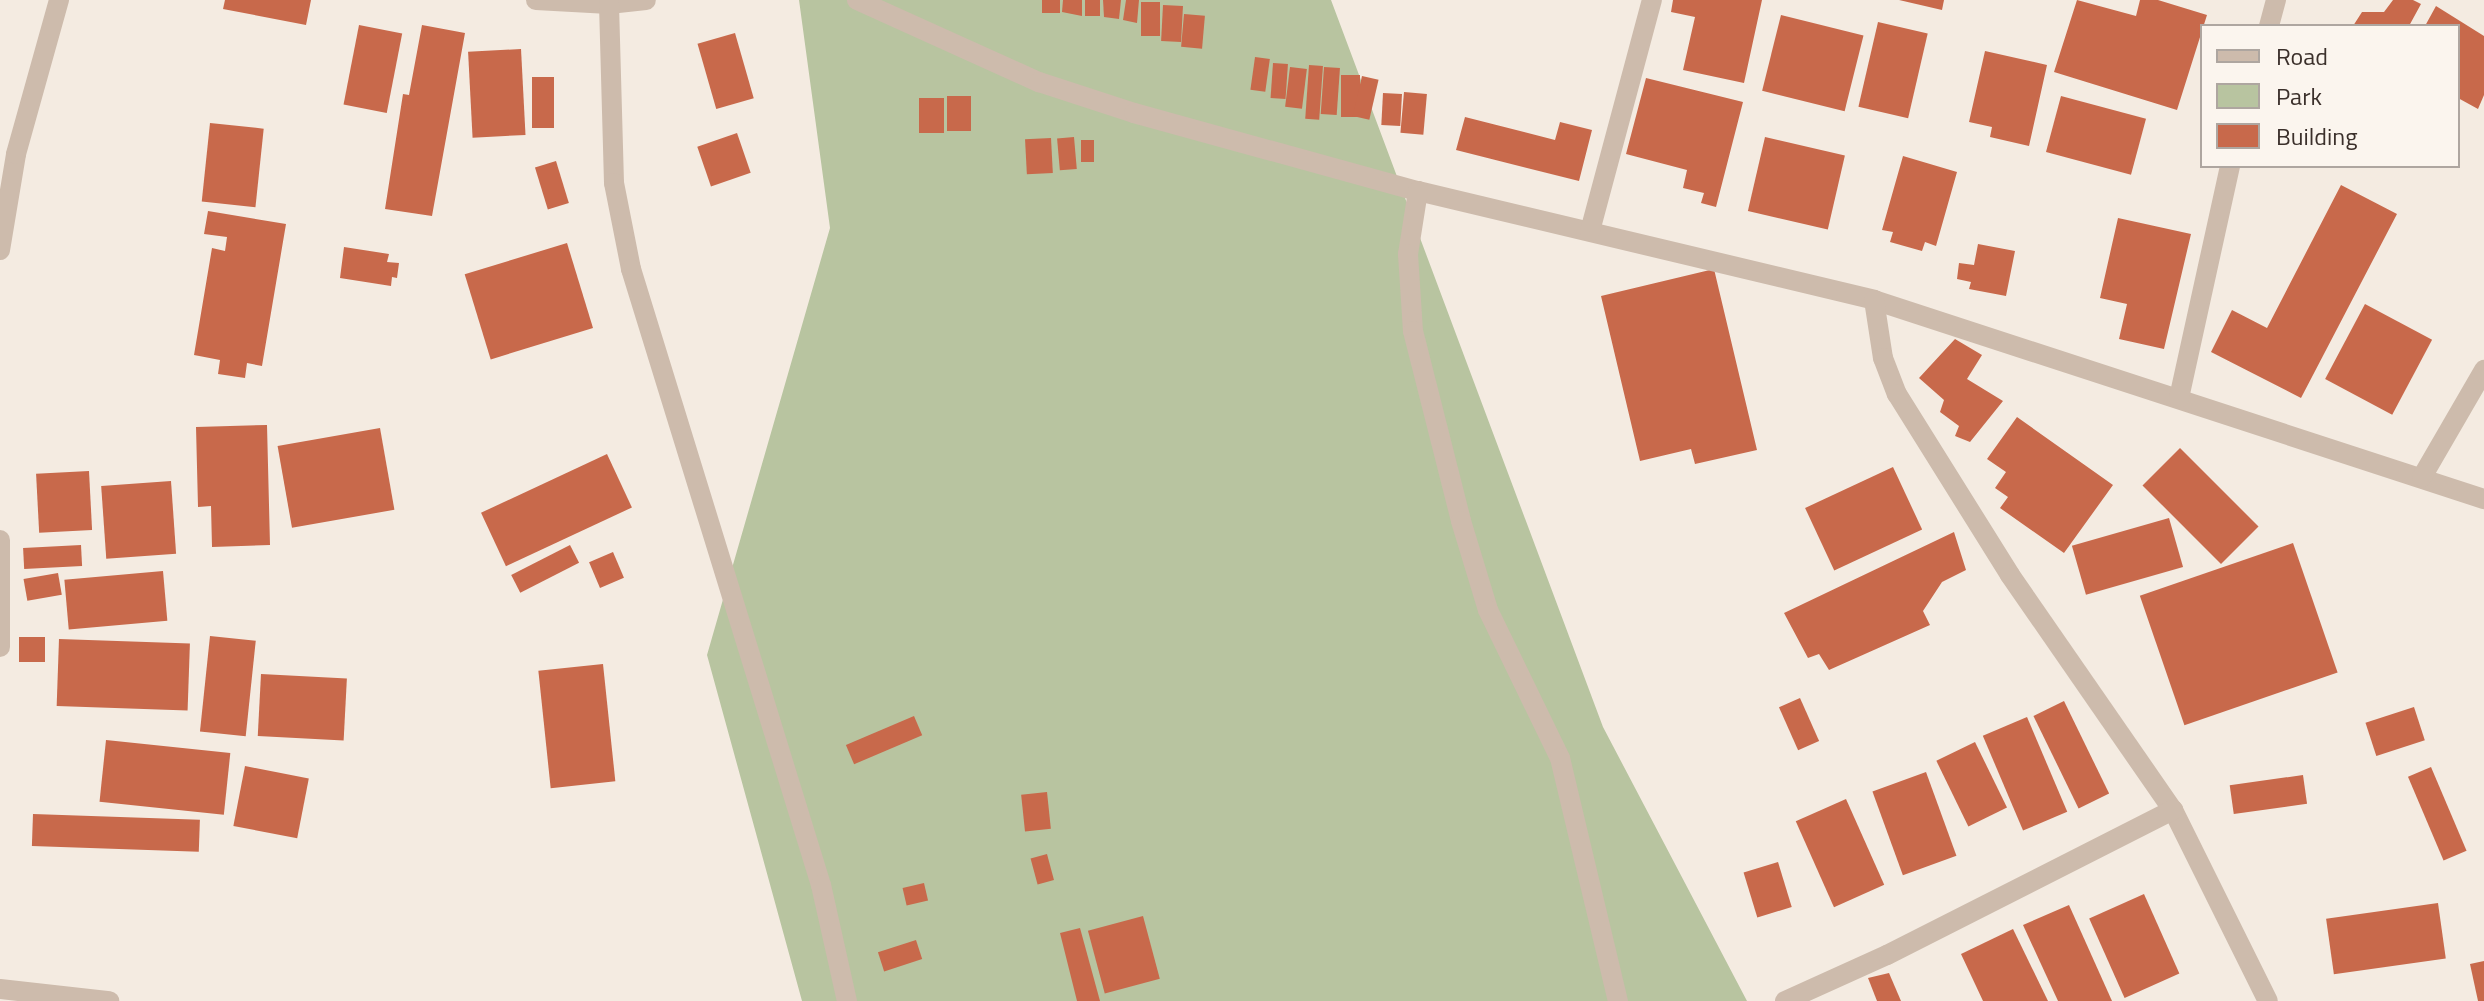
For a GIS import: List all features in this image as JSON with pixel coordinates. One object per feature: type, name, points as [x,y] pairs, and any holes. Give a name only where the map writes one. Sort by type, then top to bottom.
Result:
[{"type":"street","points":[[0,250],[16,154],[59,0]]},
{"type":"street","points":[[536,0],[609,4],[646,0]]},
{"type":"street","points":[[857,0],[1039,82],[1134,113],[1418,191],[1874,300],[2484,499]]},
{"type":"street","points":[[1590,231],[1652,0]]},
{"type":"street","points":[[2270,24],[2276,0]]},
{"type":"street","points":[[609,4],[614,183],[631,269],[821,885],[847,1001]]},
{"type":"street","points":[[2179,398],[2230,168]]},
{"type":"street","points":[[1418,191],[1408,254],[1413,331],[1461,521],[1488,610],[1560,758],[1618,1001]]},
{"type":"street","points":[[1874,300],[1883,358],[1897,394],[2010,575],[2173,810],[2268,1001]]},
{"type":"street","points":[[2422,477],[2484,370]]},
{"type":"street","points":[[0,540],[0,647]]},
{"type":"street","points":[[1785,1001],[1887,955],[2173,810]]},
{"type":"street","points":[[0,989],[109,1001]]},
{"type":"green space","points":[[799,0],[1331,0],[1603,727],[1747,1001],[802,1001],[707,655],[830,228]]},
{"type":"building","points":[[225,0],[311,0],[306,25],[223,9]]},
{"type":"building","points":[[1042,0],[1060,0],[1060,13],[1042,13]]},
{"type":"building","points":[[1063,0],[1082,0],[1082,16],[1062,12]]},
{"type":"building","points":[[1085,0],[1100,0],[1100,16],[1085,16]]},
{"type":"building","points":[[1103,0],[1121,0],[1119,19],[1104,17]]},
{"type":"building","points":[[1126,0],[1139,0],[1137,23],[1123,20]]},
{"type":"building","points":[[1673,0],[1762,0],[1744,83],[1683,70],[1695,17],[1671,12]]},
{"type":"building","points":[[1899,0],[1944,0],[1942,10]]},
{"type":"building","points":[[2077,0],[2136,16],[2140,0],[2158,0],[2207,15],[2204,24],[2200,24],[2200,37],[2177,110],[2054,72]]},
{"type":"building","points":[[2393,0],[2413,0],[2421,4],[2410,24],[2354,24],[2362,12],[2384,12]]},
{"type":"building","points":[[1141,2],[1160,2],[1160,36],[1141,36]]},
{"type":"building","points":[[1163,5],[1183,6],[1181,42],[1161,41]]},
{"type":"building","points":[[2436,6],[2484,36],[2484,95],[2478,109],[2460,99],[2460,24],[2426,24]]},
{"type":"building","points":[[1184,14],[1205,16],[1202,49],[1181,47]]},
{"type":"building","points":[[1781,15],[1863,36],[1845,111],[1762,91]]},
{"type":"building","points":[[1878,22],[1928,33],[1908,118],[1858,107]]},
{"type":"building","points":[[359,25],[402,33],[387,113],[344,105]]},
{"type":"building","points":[[422,25],[465,33],[432,216],[385,209],[403,94],[409,95]]},
{"type":"building","points":[[735,33],[754,98],[716,109],[698,44]]},
{"type":"building","points":[[521,49],[526,135],[473,138],[468,52]]},
{"type":"building","points":[[1985,51],[2047,65],[2029,146],[1990,137],[1992,127],[1969,122]]},
{"type":"building","points":[[1255,57],[1270,59],[1265,92],[1250,90]]},
{"type":"building","points":[[1273,63],[1288,64],[1286,99],[1271,98]]},
{"type":"building","points":[[1309,65],[1323,66],[1319,120],[1305,119]]},
{"type":"building","points":[[1290,67],[1307,69],[1302,109],[1285,107]]},
{"type":"building","points":[[1324,67],[1340,68],[1337,115],[1321,114]]},
{"type":"building","points":[[1341,75],[1360,75],[1360,117],[1341,117]]},
{"type":"building","points":[[1362,76],[1379,80],[1369,120],[1353,116]]},
{"type":"building","points":[[532,77],[554,77],[554,128],[532,128]]},
{"type":"building","points":[[1646,78],[1743,102],[1716,207],[1701,203],[1704,193],[1683,188],[1687,170],[1626,154]]},
{"type":"building","points":[[1404,92],[1427,94],[1423,135],[1400,133]]},
{"type":"building","points":[[1383,93],[1402,94],[1400,126],[1381,125]]},
{"type":"building","points":[[947,96],[971,96],[971,131],[947,131]]},
{"type":"building","points":[[2061,96],[2146,119],[2131,175],[2046,152]]},
{"type":"building","points":[[919,98],[944,98],[944,133],[919,133]]},
{"type":"building","points":[[1465,117],[1555,140],[1560,122],[1592,130],[1579,181],[1456,150]]},
{"type":"building","points":[[210,123],[264,129],[255,207],[202,202]]},
{"type":"building","points":[[737,133],[751,173],[711,186],[697,147]]},
{"type":"building","points":[[1074,137],[1077,169],[1060,170],[1057,138]]},
{"type":"building","points":[[1765,137],[1845,155],[1828,229],[1748,211]]},
{"type":"building","points":[[1051,138],[1053,173],[1027,174],[1025,139]]},
{"type":"building","points":[[1081,140],[1094,140],[1094,162],[1081,162]]},
{"type":"building","points":[[1903,156],[1957,172],[1936,246],[1925,242],[1922,251],[1890,242],[1893,232],[1882,230]]},
{"type":"building","points":[[556,161],[569,203],[548,210],[535,167]]},
{"type":"building","points":[[2341,185],[2397,214],[2301,398],[2211,352],[2232,310],[2267,328]]},
{"type":"building","points":[[208,211],[286,224],[262,366],[247,363],[245,378],[218,374],[220,360],[194,355],[212,248],[225,251],[227,237],[204,234]]},
{"type":"building","points":[[2118,218],[2191,234],[2164,349],[2119,339],[2127,304],[2100,298]]},
{"type":"building","points":[[567,243],[593,328],[491,359],[465,274]]},
{"type":"building","points":[[1978,244],[2015,251],[2006,296],[1969,289],[1971,282],[1957,279],[1959,263],[1974,265]]},
{"type":"building","points":[[344,247],[389,254],[387,262],[399,263],[397,278],[392,277],[391,286],[340,278]]},
{"type":"building","points":[[1714,269],[1757,450],[1695,464],[1691,449],[1640,461],[1601,296]]},
{"type":"building","points":[[2365,304],[2432,340],[2392,415],[2325,379]]},
{"type":"building","points":[[1955,339],[1982,355],[1967,379],[2003,401],[1970,442],[1955,436],[1959,426],[1940,412],[1944,400],[1919,378]]},
{"type":"building","points":[[2017,417],[2113,485],[2064,553],[2000,508],[2008,497],[1995,488],[2006,472],[1987,459]]},
{"type":"building","points":[[267,425],[270,545],[212,547],[211,506],[198,507],[196,427]]},
{"type":"building","points":[[380,428],[394,510],[292,528],[278,446]]},
{"type":"building","points":[[2180,448],[2258,526],[2221,564],[2143,485]]},
{"type":"building","points":[[607,454],[632,507],[506,566],[481,513]]},
{"type":"building","points":[[1893,467],[1922,530],[1834,571],[1805,508]]},
{"type":"building","points":[[89,471],[92,530],[39,533],[36,474]]},
{"type":"building","points":[[171,481],[176,554],[106,559],[101,486]]},
{"type":"building","points":[[2169,518],[2183,567],[2086,595],[2072,546]]},
{"type":"building","points":[[1954,532],[1966,570],[1942,582],[1923,611],[1930,625],[1829,670],[1819,654],[1808,658],[1784,613]]},
{"type":"building","points":[[2293,543],[2338,673],[2184,725],[2140,596]]},
{"type":"building","points":[[81,545],[82,566],[24,569],[23,548]]},
{"type":"building","points":[[570,545],[579,563],[520,593],[511,575]]},
{"type":"building","points":[[613,552],[624,578],[600,588],[589,562]]},
{"type":"building","points":[[163,571],[167,621],[69,629],[64,580]]},
{"type":"building","points":[[58,573],[62,595],[27,601],[24,579]]},
{"type":"building","points":[[210,636],[256,641],[246,736],[200,731]]},
{"type":"building","points":[[19,637],[45,637],[45,662],[19,662]]},
{"type":"building","points":[[59,639],[190,644],[188,711],[57,706]]},
{"type":"building","points":[[603,664],[615,781],[551,788],[538,671]]},
{"type":"building","points":[[261,674],[347,679],[344,740],[258,736]]},
{"type":"building","points":[[1800,698],[1819,741],[1798,750],[1779,707]]},
{"type":"building","points":[[2064,701],[2109,794],[2079,808],[2033,716]]},
{"type":"building","points":[[2414,707],[2425,740],[2376,756],[2365,723]]},
{"type":"building","points":[[914,716],[922,735],[854,764],[846,745]]},
{"type":"building","points":[[2027,717],[2067,812],[2023,831],[1983,736]]},
{"type":"building","points":[[106,740],[230,753],[224,815],[100,802]]},
{"type":"building","points":[[1975,742],[2007,808],[1968,826],[1936,761]]},
{"type":"building","points":[[245,766],[309,778],[297,838],[233,826]]},
{"type":"building","points":[[2431,767],[2467,851],[2444,861],[2408,777]]},
{"type":"building","points":[[1926,772],[1956,856],[1903,875],[1872,791]]},
{"type":"building","points":[[2303,775],[2307,804],[2234,814],[2230,785]]},
{"type":"building","points":[[1047,792],[1051,829],[1025,832],[1021,795]]},
{"type":"building","points":[[1846,799],[1884,885],[1834,907],[1796,821]]},
{"type":"building","points":[[33,814],[200,820],[199,852],[32,846]]},
{"type":"building","points":[[1047,854],[1054,880],[1038,884],[1031,858]]},
{"type":"building","points":[[1778,862],[1792,907],[1757,917],[1744,873]]},
{"type":"building","points":[[924,883],[928,901],[907,905],[903,888]]},
{"type":"building","points":[[2144,894],[2179,973],[2125,998],[2089,918]]},
{"type":"building","points":[[2438,903],[2446,958],[2334,974],[2326,919]]},
{"type":"building","points":[[2069,905],[2112,1001],[2058,1001],[2023,925]]},
{"type":"building","points":[[1143,916],[1160,979],[1105,994],[1088,931]]},
{"type":"building","points":[[1080,928],[1100,1001],[1077,1001],[1060,933]]},
{"type":"building","points":[[2013,929],[2048,1001],[1983,1001],[1961,954]]},
{"type":"building","points":[[916,940],[922,959],[884,971],[878,952]]},
{"type":"building","points":[[2484,961],[2484,1001],[2478,1001],[2470,964]]},
{"type":"building","points":[[1889,973],[1901,1001],[1877,1001],[1868,978]]}]
